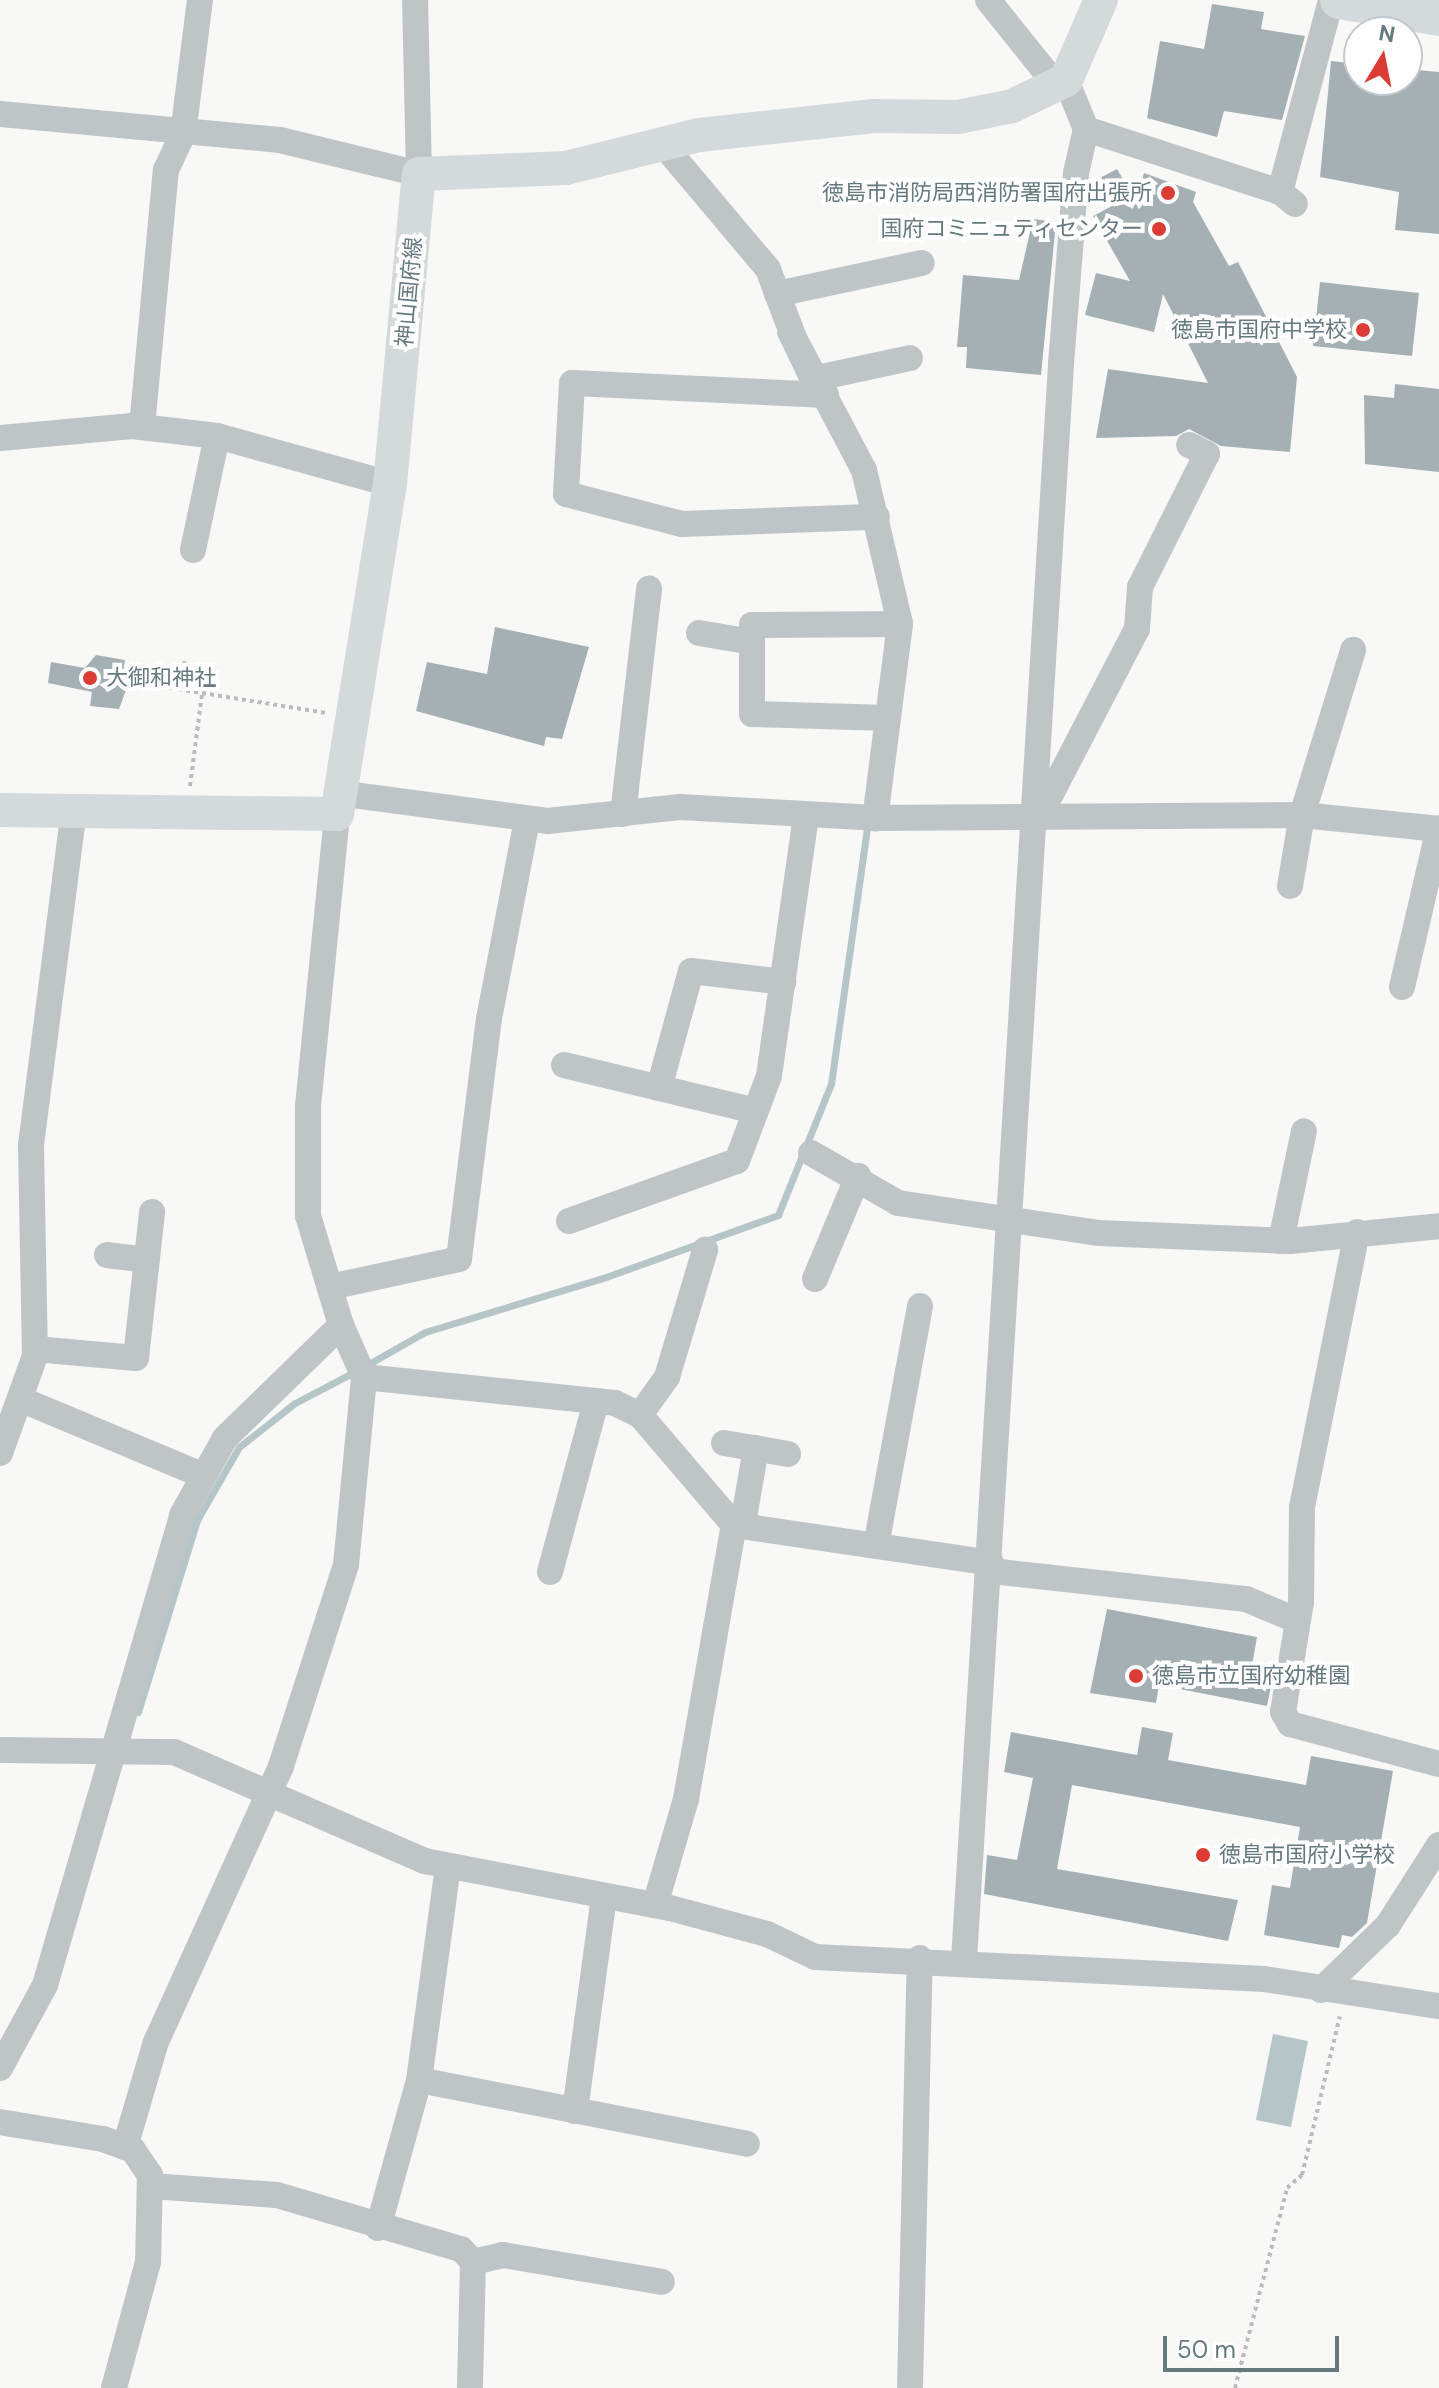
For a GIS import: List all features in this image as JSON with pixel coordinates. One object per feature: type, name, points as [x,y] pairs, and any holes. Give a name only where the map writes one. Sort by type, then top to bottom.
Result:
[{"type":"highway","points":[[1339,0],[1439,17]]},
{"type":"main road","points":[[419,174],[566,168],[661,142],[874,116],[958,117],[1012,106],[1062,83],[1101,0]]},
{"type":"main road","name":"神山国府線","points":[[338,804],[349,717],[390,484],[419,174]]},
{"type":"main road","points":[[0,810],[186,813],[338,804]]},
{"type":"street","points":[[142,427],[166,170],[183,134],[200,0]]},
{"type":"street","points":[[0,114],[183,134],[280,140],[419,174],[415,0]]},
{"type":"street","points":[[964,1960],[1039,817],[1062,350],[1086,129],[1062,83],[988,0]]},
{"type":"street","points":[[1086,129],[1288,198],[1331,0]]},
{"type":"street","points":[[661,142],[768,269],[777,294],[864,470],[900,624],[875,818]]},
{"type":"street","points":[[777,294],[922,263]]},
{"type":"street","points":[[877,517],[682,524],[566,494],[572,383],[821,386],[910,358]]},
{"type":"street","points":[[0,438],[142,427],[217,436],[390,484]]},
{"type":"street","points":[[193,550],[217,436]]},
{"type":"street","points":[[1039,817],[1137,629],[1140,587],[1207,454],[1189,445]]},
{"type":"street","points":[[623,814],[649,588]]},
{"type":"street","points":[[888,718],[752,714],[752,625],[900,624]]},
{"type":"street","points":[[699,633],[752,642]]},
{"type":"street","points":[[1290,886],[1302,815],[1353,650]]},
{"type":"street","points":[[125,2147],[156,2042],[268,1790],[346,1565],[362,1372],[341,1325],[308,1216],[308,1106],[338,804],[592,821],[680,807],[875,818],[1302,815],[1439,829],[1402,987]]},
{"type":"street","points":[[0,1453],[35,1349],[31,1145],[74,811]]},
{"type":"street","points":[[569,1221],[737,1161],[769,1076],[806,816]]},
{"type":"street","points":[[330,1287],[459,1259],[489,1019],[527,819]]},
{"type":"street","points":[[659,1088],[691,971],[783,982]]},
{"type":"street","points":[[564,1065],[756,1111]]},
{"type":"street","points":[[1281,1241],[1304,1131]]},
{"type":"street","points":[[811,1153],[858,1176],[898,1203],[1012,1221],[1199,1241],[1281,1241],[1439,1226]]},
{"type":"street","points":[[815,1279],[858,1176]]},
{"type":"street","points":[[35,1349],[136,1358],[152,1212]]},
{"type":"street","points":[[1357,1232],[1302,1507],[1298,1621],[1283,1712],[1290,1724],[1439,1764]]},
{"type":"street","points":[[640,1415],[667,1377],[705,1250]]},
{"type":"street","points":[[107,1255],[147,1260]]},
{"type":"street","points":[[876,1546],[920,1306]]},
{"type":"street","points":[[0,2068],[45,1985],[182,1515],[225,1438],[285,1386],[341,1325]]},
{"type":"street","points":[[362,1372],[596,1401],[640,1415],[734,1525],[991,1567],[1246,1599],[1298,1621]]},
{"type":"street","points":[[20,1399],[204,1476]]},
{"type":"street","points":[[550,1572],[596,1401]]},
{"type":"street","points":[[724,1443],[788,1454]]},
{"type":"street","points":[[655,1905],[686,1799],[734,1525],[745,1512],[756,1448]]},
{"type":"street","points":[[0,1750],[112,1754],[174,1752],[268,1790],[366,1841],[448,1866],[655,1905],[767,1934],[815,1957],[964,1960],[1264,1979],[1348,1995],[1439,2006]]},
{"type":"street","points":[[1321,1990],[1388,1925],[1439,1845]]},
{"type":"street","points":[[378,2228],[419,2080],[448,1866]]},
{"type":"street","points":[[575,2111],[604,1896]]},
{"type":"street","points":[[910,2388],[920,1958]]},
{"type":"street","points":[[419,2080],[747,2144]]},
{"type":"street","points":[[0,2122],[125,2147],[151,2186],[146,2274],[114,2388]]},
{"type":"street","points":[[151,2186],[277,2195],[378,2228],[461,2249],[473,2262],[470,2388]]},
{"type":"street","points":[[473,2262],[503,2255],[662,2282]]},
{"type":"path","points":[[181,689],[185,658]]},
{"type":"path","points":[[147,684],[349,717]]},
{"type":"path","points":[[186,813],[202,693]]},
{"type":"path","points":[[1235,2388],[1287,2188],[1302,2175],[1348,1995]]},
{"type":"shaded area","points":[[1273,2034],[1308,2041],[1291,2127],[1256,2120]]},
{"type":"building","points":[[1212,4],[1264,12],[1261,29],[1305,36],[1282,120],[1224,111],[1217,137],[1147,118],[1160,41],[1204,49]]},
{"type":"building","points":[[1331,61],[1343,62],[1343,96],[1423,96],[1423,70],[1439,72],[1439,234],[1395,230],[1399,192],[1320,177]]},
{"type":"building","points":[[1117,169],[1136,202],[1144,173],[1196,192],[1193,202],[1229,266],[1238,262],[1297,377],[1290,452],[1221,446],[1189,429],[1176,436],[1096,438],[1108,369],[1208,383],[1163,294],[1154,332],[1085,315],[1096,273],[1130,281],[1093,216],[1112,206],[1098,179]]},
{"type":"building","points":[[1033,219],[1056,222],[1041,375],[966,368],[967,347],[957,347],[963,275],[1019,280]]},
{"type":"building","points":[[1320,282],[1419,293],[1412,356],[1313,346]]},
{"type":"building","points":[[1395,384],[1439,389],[1439,472],[1365,464],[1364,395],[1394,398]]},
{"type":"building","points":[[495,627],[589,647],[562,739],[546,737],[544,746],[416,711],[427,662],[487,674]]},
{"type":"building","name":"大御和神社","points":[[96,655],[125,660],[123,672],[132,674],[119,709],[90,706],[92,692],[48,683],[51,662],[85,668]]},
{"type":"building","points":[[1107,1609],[1257,1637],[1250,1677],[1272,1681],[1267,1706],[1159,1685],[1156,1703],[1090,1693]]},
{"type":"building","points":[[1142,1727],[1173,1733],[1168,1760],[1306,1785],[1311,1756],[1393,1771],[1367,1923],[1352,1937],[1342,1935],[1339,1948],[1264,1935],[1272,1885],[1290,1888],[1300,1827],[1072,1785],[1057,1869],[1238,1900],[1228,1941],[984,1894],[987,1855],[1017,1860],[1033,1778],[1004,1772],[1011,1732],[1137,1755]]},
{"type":"waterway","points":[[780,333],[802,379]]},
{"type":"waterway","points":[[365,1366],[425,1332],[606,1277],[778,1215],[831,1084],[867,827]]},
{"type":"waterway","points":[[138,1712],[197,1520],[239,1447],[295,1403],[354,1372]]},
{"type":"place","name":"徳島市消防局西消防署国府出張所","points":[[1168,193]]},
{"type":"place","name":"国府コミニュティセンター","points":[[1159,229]]},
{"type":"place","name":"徳島市国府中学校","points":[[1363,330]]},
{"type":"place","name":"大御和神社","points":[[90,678]]},
{"type":"place","name":"徳島市立国府幼稚園","points":[[1136,1676]]},
{"type":"place","name":"徳島市国府小学校","points":[[1203,1855]]}]
